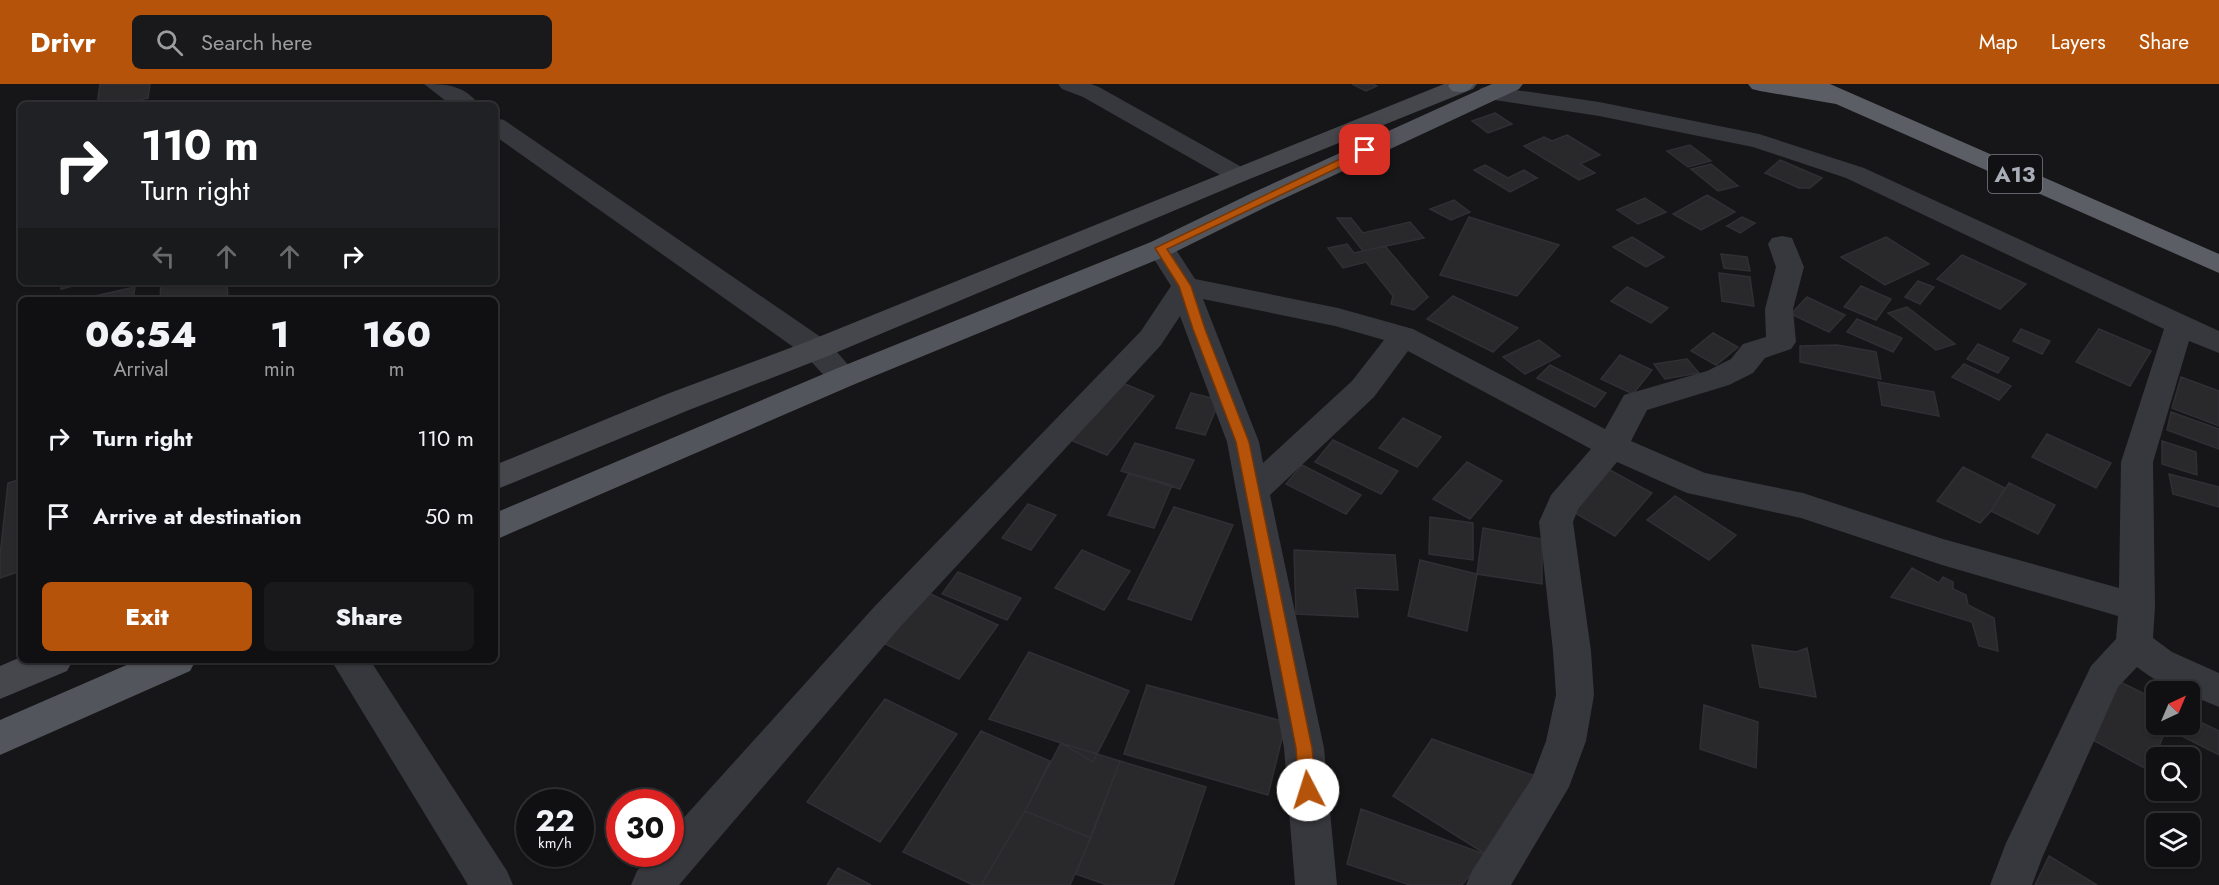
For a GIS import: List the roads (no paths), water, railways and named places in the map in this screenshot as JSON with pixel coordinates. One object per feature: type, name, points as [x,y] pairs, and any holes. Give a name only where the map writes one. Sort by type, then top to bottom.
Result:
[{"type":"highway","points":[[1760,84],[1849,101]]},
{"type":"highway","name":"A13","points":[[1810,84],[2219,264]]},
{"type":"main road","points":[[498,477],[678,402],[817,350],[1238,175],[1477,86]]},
{"type":"main road","points":[[498,526],[844,377],[1161,248],[1477,86]]},
{"type":"main road","points":[[0,683],[47,663]]},
{"type":"main road","points":[[0,738],[170,663]]},
{"type":"street","points":[[436,84],[462,102]]},
{"type":"street","points":[[1070,84],[1091,92],[1238,175]]},
{"type":"street","points":[[1477,86],[1758,141],[1856,173],[2219,343]]},
{"type":"street","points":[[498,127],[817,350],[844,377]]},
{"type":"street","points":[[1487,885],[1549,787],[1566,741],[1575,695],[1572,651],[1556,522],[1563,504],[1612,446],[1635,403],[1718,378],[1742,366],[1754,351],[1781,342],[1779,309],[1790,267],[1782,244]]},
{"type":"street","points":[[1161,248],[1185,286],[1199,329],[1243,442],[1304,748],[1316,885]]},
{"type":"street","points":[[1185,286],[1338,316],[1403,336],[1612,446],[1699,484],[1803,506],[1942,552],[2137,607]]},
{"type":"street","points":[[652,885],[888,616],[1151,338],[1185,286]]},
{"type":"street","points":[[2011,885],[2021,857],[2104,677],[2134,645],[2137,607],[2137,462],[2180,324]]},
{"type":"street","points":[[1253,492],[1363,389],[1403,336]]},
{"type":"street","points":[[2134,645],[2159,663],[2219,691]]},
{"type":"street","points":[[352,663],[492,885]]}]
